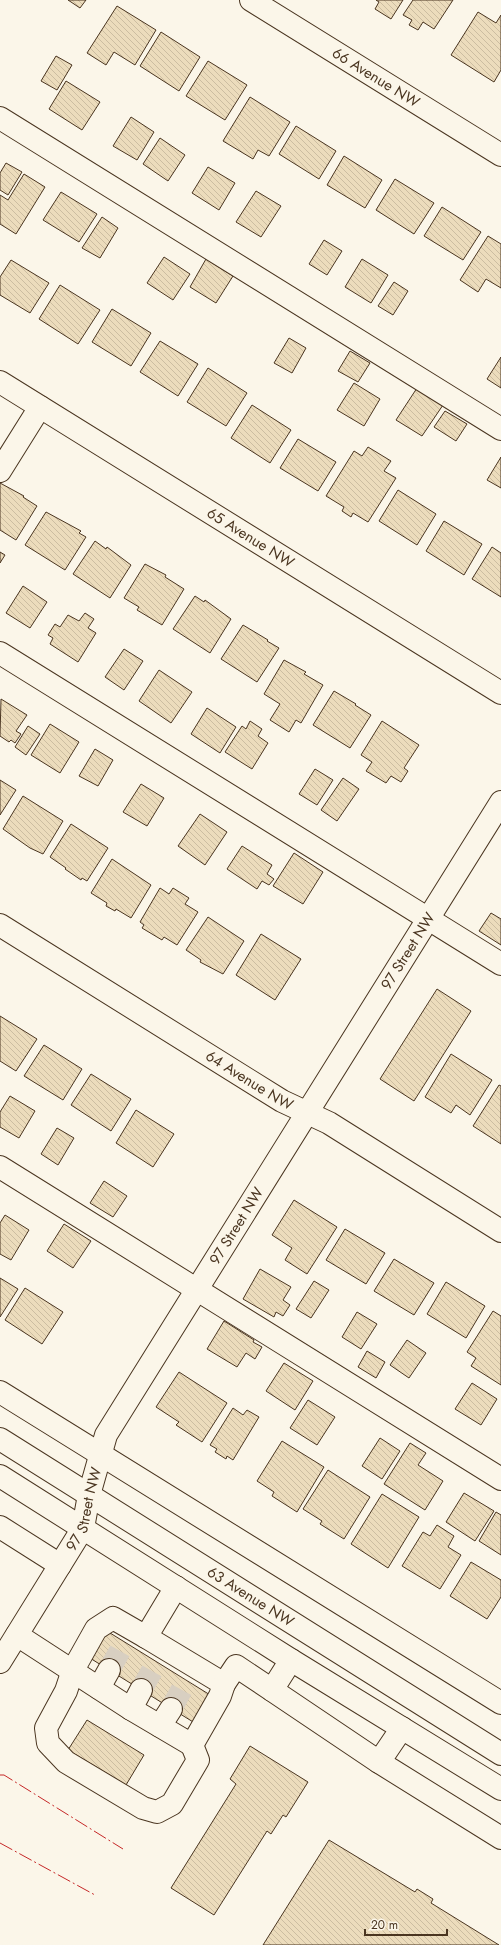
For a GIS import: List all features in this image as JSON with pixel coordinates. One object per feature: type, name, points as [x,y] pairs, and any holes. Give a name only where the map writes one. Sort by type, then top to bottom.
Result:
[{"type":"street","name":"66 Avenue NW","points":[[251,0],[501,155]]},
{"type":"street","points":[[0,118],[501,429]]},
{"type":"street","name":"65 Avenue NW","points":[[0,382],[501,693]]},
{"type":"street","points":[[0,471],[40,407]]},
{"type":"street","points":[[0,653],[501,964]]},
{"type":"street","name":"97 Street NW","points":[[0,1662],[83,1528],[99,1454],[106,1435],[501,802]]},
{"type":"street","name":"64 Avenue NW","points":[[0,926],[275,1097],[329,1123],[501,1231]]},
{"type":"street","points":[[0,1166],[501,1479]]},
{"type":"street","points":[[0,1392],[501,1703]]},
{"type":"street","name":"63 Avenue NW","points":[[0,1439],[501,1754]]},
{"type":"street","name":"63 Avenue NW","points":[[0,1476],[292,1660],[501,1789]]},
{"type":"street","points":[[0,1527],[60,1565]]},
{"type":"street","points":[[134,1636],[176,1587]]},
{"type":"street","points":[[17,1635],[73,1670],[104,1679],[130,1709],[166,1717],[192,1745],[198,1760],[172,1804],[157,1812],[143,1808],[66,1762],[48,1744],[46,1728],[66,1691],[73,1670],[96,1629],[113,1618],[161,1656],[191,1674],[224,1684]]},
{"type":"street","points":[[272,1690],[292,1660]]},
{"type":"street","points":[[192,1745],[220,1696],[224,1684],[236,1666],[379,1762],[501,1838]]},
{"type":"street","points":[[130,1709],[141,1690]]},
{"type":"street","points":[[379,1762],[402,1728]]},
{"type":"building","points":[[68,0],[86,0],[80,8]]},
{"type":"building","points":[[376,0],[403,0],[391,19],[375,9],[379,2]]},
{"type":"building","points":[[413,0],[453,0],[434,29],[423,22],[418,30],[409,25],[412,20],[403,15]]},
{"type":"building","points":[[117,6],[156,30],[135,65],[114,52],[106,65],[87,53]]},
{"type":"building","points":[[478,12],[496,23],[501,15],[501,70],[494,82],[451,55]]},
{"type":"building","points":[[161,32],[200,57],[179,91],[140,66]]},
{"type":"building","points":[[56,56],[72,65],[57,90],[41,81]]},
{"type":"building","points":[[208,61],[247,85],[225,120],[186,96]]},
{"type":"building","points":[[66,81],[100,102],[82,130],[49,109]]},
{"type":"building","points":[[250,97],[290,122],[269,156],[258,150],[253,159],[223,141]]},
{"type":"building","points":[[131,117],[154,132],[137,160],[113,146]]},
{"type":"building","points":[[296,126],[336,151],[319,179],[279,154]]},
{"type":"building","points":[[160,138],[185,155],[168,181],[143,164]]},
{"type":"building","points":[[344,156],[382,180],[365,208],[327,185]]},
{"type":"building","points":[[6,163],[22,172],[8,195],[0,190],[0,173]]},
{"type":"building","points":[[208,167],[235,183],[219,210],[192,193]]},
{"type":"building","points":[[24,174],[45,187],[16,234],[0,224],[0,195],[8,200]]},
{"type":"building","points":[[395,179],[434,203],[414,234],[376,210]]},
{"type":"building","points":[[256,191],[281,206],[261,237],[236,222]]},
{"type":"building","points":[[61,192],[97,214],[79,242],[43,220]]},
{"type":"building","points":[[442,207],[481,232],[463,260],[424,236]]},
{"type":"building","points":[[102,217],[118,228],[100,258],[82,248]]},
{"type":"building","points":[[488,236],[501,244],[501,288],[486,279],[478,292],[460,280]]},
{"type":"building","points":[[324,240],[342,251],[327,275],[309,264]]},
{"type":"building","points":[[164,257],[190,274],[173,300],[147,283]]},
{"type":"building","points":[[206,259],[233,276],[216,303],[190,287]]},
{"type":"building","points":[[362,259],[388,275],[371,303],[345,287]]},
{"type":"building","points":[[11,260],[49,283],[30,313],[0,295],[0,277]]},
{"type":"building","points":[[394,282],[408,291],[393,315],[378,306]]},
{"type":"building","points":[[60,285],[100,310],[78,344],[39,319]]},
{"type":"building","points":[[112,309],[151,333],[131,366],[92,342]]},
{"type":"building","points":[[289,338],[306,348],[292,373],[274,363]]},
{"type":"building","points":[[160,341],[198,364],[178,396],[140,372]]},
{"type":"building","points":[[350,351],[370,363],[358,382],[338,371]]},
{"type":"building","points":[[501,357],[501,388],[487,379]]},
{"type":"building","points":[[208,368],[247,393],[226,426],[187,402]]},
{"type":"building","points":[[354,383],[380,399],[364,426],[337,410]]},
{"type":"building","points":[[417,388],[443,405],[422,436],[396,420]]},
{"type":"building","points":[[252,405],[291,430],[270,463],[231,438]]},
{"type":"building","points":[[445,411],[467,424],[456,441],[434,427]]},
{"type":"building","points":[[298,439],[336,462],[318,491],[280,468]]},
{"type":"building","points":[[368,447],[391,461],[384,471],[396,478],[368,522],[353,513],[351,517],[342,511],[344,507],[326,496],[354,451],[362,456]]},
{"type":"building","points":[[501,457],[501,488],[487,480]]},
{"type":"building","points":[[0,483],[24,496],[23,497],[37,506],[16,540],[0,530]]},
{"type":"building","points":[[398,490],[436,514],[417,545],[379,521]]},
{"type":"building","points":[[46,512],[81,531],[79,533],[86,537],[65,570],[25,545]]},
{"type":"building","points":[[444,521],[482,544],[464,575],[426,551]]},
{"type":"building","points":[[95,541],[106,549],[107,547],[131,565],[110,598],[73,574]]},
{"type":"building","points":[[492,547],[501,553],[501,597],[472,579]]},
{"type":"building","points":[[0,552],[5,555],[0,563]]},
{"type":"building","points":[[145,564],[166,575],[165,577],[184,589],[162,625],[137,610],[139,607],[124,598]]},
{"type":"building","points":[[23,586],[47,602],[30,628],[6,613]]},
{"type":"building","points":[[195,596],[204,602],[205,600],[231,619],[210,653],[173,629]]},
{"type":"building","points":[[85,613],[94,619],[88,628],[96,633],[78,662],[50,644],[53,638],[48,635],[55,624],[60,627],[68,615],[79,621]]},
{"type":"building","points":[[243,625],[279,648],[257,682],[221,659]]},
{"type":"building","points":[[124,649],[143,661],[124,690],[105,677]]},
{"type":"building","points":[[284,660],[306,672],[304,674],[323,685],[301,723],[296,720],[289,732],[270,720],[280,704],[264,694]]},
{"type":"building","points":[[159,670],[192,692],[171,723],[139,701]]},
{"type":"building","points":[[334,691],[371,715],[350,748],[313,725]]},
{"type":"building","points":[[1,699],[27,715],[16,731],[21,734],[15,743],[11,740],[9,742],[0,736]]},
{"type":"building","points":[[207,708],[236,727],[220,753],[191,734]]},
{"type":"building","points":[[250,721],[262,729],[258,736],[268,743],[252,769],[225,752],[242,726],[246,729]]},
{"type":"building","points":[[382,721],[419,745],[404,768],[408,771],[401,782],[391,776],[386,783],[366,771],[372,762],[361,755]]},
{"type":"building","points":[[50,724],[79,742],[60,773],[31,755]]},
{"type":"building","points":[[28,726],[40,734],[26,755],[15,747]]},
{"type":"building","points":[[95,749],[113,760],[98,786],[79,776]]},
{"type":"building","points":[[315,769],[333,780],[317,805],[299,794]]},
{"type":"building","points":[[343,778],[359,789],[337,821],[321,810]]},
{"type":"building","points":[[0,780],[16,790],[0,815]]},
{"type":"building","points":[[141,784],[164,798],[147,826],[123,812]]},
{"type":"building","points":[[23,796],[63,821],[43,854],[30,848],[3,829]]},
{"type":"building","points":[[200,814],[227,832],[205,865],[178,846]]},
{"type":"building","points":[[71,824],[108,848],[87,881],[82,878],[81,880],[50,857]]},
{"type":"building","points":[[242,846],[272,865],[267,874],[274,879],[269,885],[262,881],[257,889],[227,869]]},
{"type":"building","points":[[294,853],[323,872],[303,904],[273,886]]},
{"type":"building","points":[[112,859],[151,885],[131,918],[116,909],[115,911],[106,906],[107,903],[91,893]]},
{"type":"building","points":[[160,888],[169,894],[173,888],[189,898],[185,904],[198,912],[177,945],[164,937],[162,940],[142,928],[144,925],[140,922]]},
{"type":"building","points":[[491,913],[501,919],[501,945],[479,931]]},
{"type":"building","points":[[208,917],[244,941],[223,974],[200,962],[201,960],[186,950]]},
{"type":"building","points":[[261,934],[301,959],[275,1000],[236,975]]},
{"type":"building","points":[[437,989],[471,1011],[414,1101],[380,1079]]},
{"type":"building","points":[[0,1016],[37,1039],[16,1071],[0,1061]]},
{"type":"building","points":[[44,1045],[82,1069],[63,1100],[24,1076]]},
{"type":"building","points":[[451,1054],[492,1080],[470,1115],[456,1105],[451,1113],[425,1097]]},
{"type":"building","points":[[91,1074],[131,1099],[111,1131],[71,1105]]},
{"type":"building","points":[[499,1085],[501,1086],[501,1144],[473,1126]]},
{"type":"building","points":[[10,1096],[35,1111],[19,1138],[0,1127],[0,1112]]},
{"type":"building","points":[[136,1110],[174,1134],[153,1167],[116,1143]]},
{"type":"building","points":[[57,1128],[74,1138],[58,1165],[41,1154]]},
{"type":"building","points":[[104,1181],[127,1196],[113,1217],[90,1203]]},
{"type":"building","points":[[294,1200],[337,1227],[307,1274],[285,1260],[292,1248],[272,1235]]},
{"type":"building","points":[[5,1215],[29,1230],[11,1260],[0,1254],[0,1223]]},
{"type":"building","points":[[64,1224],[91,1241],[73,1268],[47,1251]]},
{"type":"building","points":[[345,1229],[385,1253],[366,1284],[326,1260]]},
{"type":"building","points":[[394,1259],[434,1283],[414,1315],[374,1291]]},
{"type":"building","points":[[260,1269],[291,1287],[283,1300],[290,1305],[283,1316],[276,1312],[274,1317],[243,1299]]},
{"type":"building","points":[[0,1278],[18,1289],[0,1317]]},
{"type":"building","points":[[314,1281],[329,1290],[311,1318],[296,1309]]},
{"type":"building","points":[[446,1282],[485,1306],[466,1338],[427,1314]]},
{"type":"building","points":[[25,1288],[63,1312],[42,1344],[5,1320]]},
{"type":"building","points":[[493,1311],[501,1316],[501,1385],[471,1366],[476,1358],[467,1352]]},
{"type":"building","points":[[357,1312],[377,1324],[361,1349],[342,1337]]},
{"type":"building","points":[[224,1321],[254,1340],[253,1342],[262,1347],[255,1359],[246,1353],[237,1367],[207,1349]]},
{"type":"building","points":[[407,1340],[426,1353],[409,1378],[390,1365]]},
{"type":"building","points":[[367,1351],[385,1362],[376,1378],[358,1367]]},
{"type":"building","points":[[284,1363],[313,1381],[295,1410],[266,1391]]},
{"type":"building","points":[[179,1372],[227,1403],[202,1442],[176,1425],[179,1422],[156,1407]]},
{"type":"building","points":[[472,1383],[497,1399],[481,1425],[455,1409]]},
{"type":"building","points":[[308,1400],[335,1417],[317,1445],[290,1428]]},
{"type":"building","points":[[233,1408],[243,1415],[247,1410],[259,1417],[233,1460],[227,1456],[226,1459],[215,1452],[217,1449],[210,1445]]},
{"type":"building","points":[[380,1438],[400,1451],[382,1479],[362,1466]]},
{"type":"building","points":[[282,1441],[324,1467],[297,1512],[272,1496],[274,1492],[257,1481]]},
{"type":"building","points":[[410,1443],[426,1453],[418,1465],[443,1481],[425,1510],[384,1484]]},
{"type":"building","points":[[328,1470],[370,1497],[344,1539],[320,1524],[322,1521],[303,1509]]},
{"type":"building","points":[[464,1493],[494,1511],[475,1541],[446,1522]]},
{"type":"building","points":[[382,1494],[419,1517],[388,1568],[351,1544]]},
{"type":"building","points":[[496,1512],[501,1515],[501,1555],[479,1541]]},
{"type":"building","points":[[437,1525],[454,1536],[448,1547],[461,1555],[440,1589],[402,1566],[423,1532],[430,1536]]},
{"type":"building","points":[[471,1562],[501,1580],[501,1597],[487,1619],[450,1596]]},
{"type":"building","points":[[102,1628],[215,1698],[198,1725],[85,1655]]},
{"type":"building","points":[[87,1720],[144,1755],[126,1785],[68,1750]]},
{"type":"building","points":[[250,1746],[308,1782],[286,1817],[283,1815],[271,1834],[267,1831],[214,1915],[171,1888],[236,1784],[230,1779]]},
{"type":"building","points":[[329,1840],[415,1892],[417,1889],[433,1899],[431,1903],[499,1945],[263,1945]]},
{"type":"tunnel","points":[[109,1670],[125,1642]]},
{"type":"tunnel","points":[[141,1690],[157,1662]]},
{"type":"tunnel","points":[[171,1709],[187,1680]]},
{"type":"power","points":[[0,1775],[4,1775],[123,1849]]},
{"type":"power","points":[[0,1843],[95,1895]]}]
